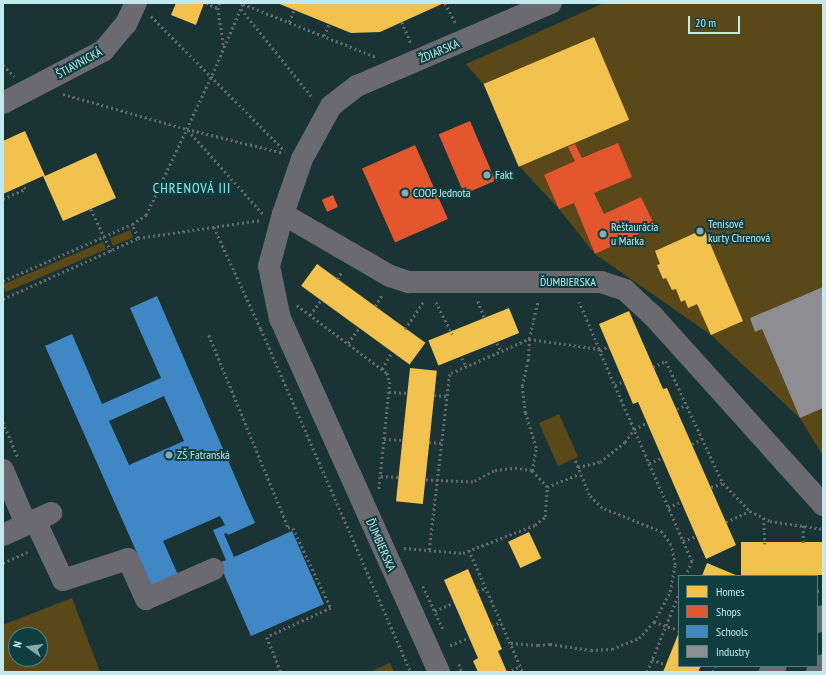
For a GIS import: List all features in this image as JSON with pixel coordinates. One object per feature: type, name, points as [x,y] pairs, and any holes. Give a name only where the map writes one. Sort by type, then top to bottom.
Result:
[{"type":"street","name":"ŽDIARSKA","points":[[322,103],[357,86],[551,3]]},
{"type":"street","name":"ŠTIAVNICKÁ","points":[[3,103],[103,51],[142,7]]},
{"type":"street","name":"ĎUMBIERSKA","points":[[322,103],[283,214],[269,266],[280,319],[439,672]]},
{"type":"street","name":"ĎUMBIERSKA","points":[[283,214],[390,276],[409,282],[601,282],[625,290],[654,317],[823,505]]},
{"type":"street","points":[[3,470],[37,519],[46,544],[63,580],[128,559],[146,599],[214,569]]},
{"type":"street","points":[[3,535],[37,519]]},
{"type":"street","points":[[817,672],[823,665]]},
{"type":"path","points":[[206,3],[218,8]]},
{"type":"path","points":[[220,3],[218,8],[224,48]]},
{"type":"path","points":[[446,3],[458,30]]},
{"type":"path","points":[[3,281],[104,237],[132,224],[146,215],[212,76],[243,4],[379,58]]},
{"type":"path","points":[[61,94],[187,129],[289,154],[142,7]]},
{"type":"path","points":[[241,9],[322,103]]},
{"type":"path","points":[[289,22],[294,10]]},
{"type":"path","points":[[402,22],[414,49]]},
{"type":"path","points":[[324,36],[329,24]]},
{"type":"path","points":[[3,298],[138,238],[268,219],[187,129]]},
{"type":"path","points":[[3,199],[25,189],[23,185]]},
{"type":"path","points":[[91,208],[111,251]]},
{"type":"path","points":[[132,224],[138,238]]},
{"type":"path","points":[[214,227],[261,329],[411,672]]},
{"type":"path","points":[[405,329],[426,297]]},
{"type":"path","points":[[433,297],[452,334]]},
{"type":"path","points":[[477,298],[485,319]]},
{"type":"path","points":[[532,471],[536,448],[525,413],[522,386],[528,362],[529,339],[538,298]]},
{"type":"path","points":[[577,298],[692,561],[686,575]]},
{"type":"path","points":[[310,315],[321,300]]},
{"type":"path","points":[[295,303],[387,373],[390,382],[390,392],[378,496]]},
{"type":"path","points":[[348,343],[359,328]]},
{"type":"path","points":[[209,335],[288,526],[293,528],[331,608],[267,637],[282,672]]},
{"type":"path","points":[[429,550],[440,443],[449,376],[451,373],[529,339],[599,350],[608,346]]},
{"type":"path","points":[[497,343],[501,351]]},
{"type":"path","points":[[382,369],[392,352]]},
{"type":"path","points":[[662,354],[723,483],[750,512],[770,521],[823,529]]},
{"type":"path","points":[[462,358],[466,366]]},
{"type":"path","points":[[653,367],[666,361]]},
{"type":"path","points":[[615,385],[624,381]]},
{"type":"path","points":[[390,392],[408,393]]},
{"type":"path","points":[[434,395],[446,396]]},
{"type":"path","points":[[677,409],[686,405]]},
{"type":"path","points":[[578,468],[600,462],[625,442],[634,429],[647,423]]},
{"type":"path","points":[[384,439],[403,440]]},
{"type":"path","points":[[692,444],[702,439]]},
{"type":"path","points":[[429,442],[440,443]]},
{"type":"path","points":[[649,463],[662,458]]},
{"type":"path","points":[[511,643],[538,645],[550,644],[591,650],[612,649],[639,638],[654,622],[670,592],[675,565],[671,545],[662,532],[602,508],[588,495],[575,460]]},
{"type":"path","points":[[400,548],[463,553],[535,525],[545,517],[547,487],[532,471],[516,468],[494,471],[473,482],[426,480]]},
{"type":"path","points":[[547,487],[580,474]]},
{"type":"path","points":[[380,476],[399,477]]},
{"type":"path","points":[[711,487],[723,483]]},
{"type":"path","points":[[668,507],[681,502]]},
{"type":"path","points":[[726,522],[750,512]]},
{"type":"path","points":[[764,518],[764,544]]},
{"type":"path","points":[[802,543],[803,525]]},
{"type":"path","points":[[683,542],[697,536]]},
{"type":"path","points":[[3,563],[46,544]]},
{"type":"path","points":[[469,550],[523,672]]},
{"type":"path","points":[[421,584],[425,588],[444,631]]},
{"type":"path","points":[[477,592],[486,588]]},
{"type":"path","points":[[647,672],[678,595]]},
{"type":"path","points":[[435,611],[453,603]]},
{"type":"path","points":[[492,626],[501,622]]},
{"type":"path","points":[[654,622],[666,624],[678,630]]},
{"type":"path","points":[[447,638],[453,652]]},
{"type":"path","points":[[450,645],[469,638]]},
{"type":"path","points":[[456,659],[462,672]]},
{"type":"path","points":[[652,659],[666,665]]},
{"type":"path","points":[[507,672],[521,666]]},
{"type":"shaded area","name":"Tenisové kurty Chrenová","points":[[604,3],[823,3],[823,456],[800,418],[711,335],[595,254],[559,209],[520,167],[484,85],[466,64]]},
{"type":"shaded area","points":[[130,230],[133,237],[113,246],[110,239]]},
{"type":"shaded area","points":[[103,242],[106,249],[6,292],[3,284]]},
{"type":"shaded area","points":[[559,414],[578,457],[558,466],[539,423]]},
{"type":"shaded area","points":[[72,598],[100,672],[3,672],[3,625]]},
{"type":"shaded area","points":[[390,663],[394,672],[370,672]]},
{"type":"building: Homes","points":[[176,3],[204,3],[196,25],[171,15]]},
{"type":"building: Homes","points":[[277,3],[444,3],[380,32],[351,33]]},
{"type":"building: Homes","points":[[594,37],[629,120],[519,167],[484,84]]},
{"type":"building: Homes","points":[[25,131],[45,176],[96,153],[116,198],[63,221],[43,176],[3,194],[3,141]]},
{"type":"building: Homes","points":[[704,229],[743,321],[711,335],[697,304],[688,308],[685,300],[681,302],[676,289],[672,290],[666,278],[663,279],[657,265],[660,264],[655,251]]},
{"type":"building: Homes","points":[[317,264],[425,343],[410,365],[301,286]]},
{"type":"building: Homes","points":[[509,308],[519,333],[438,366],[428,341]]},
{"type":"building: Homes","points":[[629,311],[663,389],[667,388],[736,545],[706,559],[638,402],[633,404],[599,324]]},
{"type":"building: Homes","points":[[410,368],[437,371],[423,504],[396,501]]},
{"type":"building: Homes","points":[[529,532],[541,558],[520,568],[508,542]]},
{"type":"building: Homes","points":[[741,542],[823,542],[823,575],[741,575]]},
{"type":"building: Homes","points":[[707,563],[736,575],[702,575]]},
{"type":"building: Homes","points":[[468,569],[502,649],[498,651],[507,672],[478,672],[473,661],[478,658],[444,580]]},
{"type":"building: Homes","points":[[678,634],[678,667],[700,667],[698,672],[663,672]]},
{"type":"building: Shops","points":[[470,121],[495,181],[464,194],[439,134]]},
{"type":"building: Shops","points":[[618,143],[632,177],[594,193],[604,214],[641,197],[655,226],[595,254],[574,203],[559,209],[544,175],[575,161],[568,147],[575,144],[582,158]]},
{"type":"building: Shops","name":"COOP Jednota","points":[[415,145],[448,219],[395,243],[362,169]]},
{"type":"building: Shops","points":[[333,195],[338,207],[327,212],[322,200]]},
{"type":"building: Schools","points":[[157,296],[255,523],[228,535],[227,533],[224,534],[234,557],[292,531],[324,604],[251,636],[219,563],[226,560],[213,530],[225,525],[220,516],[163,541],[179,577],[153,589],[45,346],[72,334],[102,404],[161,378],[130,308]],"holes":[[[164,396],[184,441],[129,465],[109,421]]]},
{"type":"building: Industry","points":[[823,287],[823,408],[800,418],[762,329],[755,332],[750,318]]},
{"type":"place","name":"Fakt","points":[[487,175]]},
{"type":"place","name":"COOP Jednota","points":[[405,193]]},
{"type":"place","name":"Tenisové kurty Chrenová","points":[[700,231]]},
{"type":"place","name":"Reštaurácia u Marka","points":[[603,234]]},
{"type":"place","name":"ZŠ Fatranská","points":[[169,455]]},
{"type":"district","name":"CHRENOVÁ III","points":[[192,188]]}]
